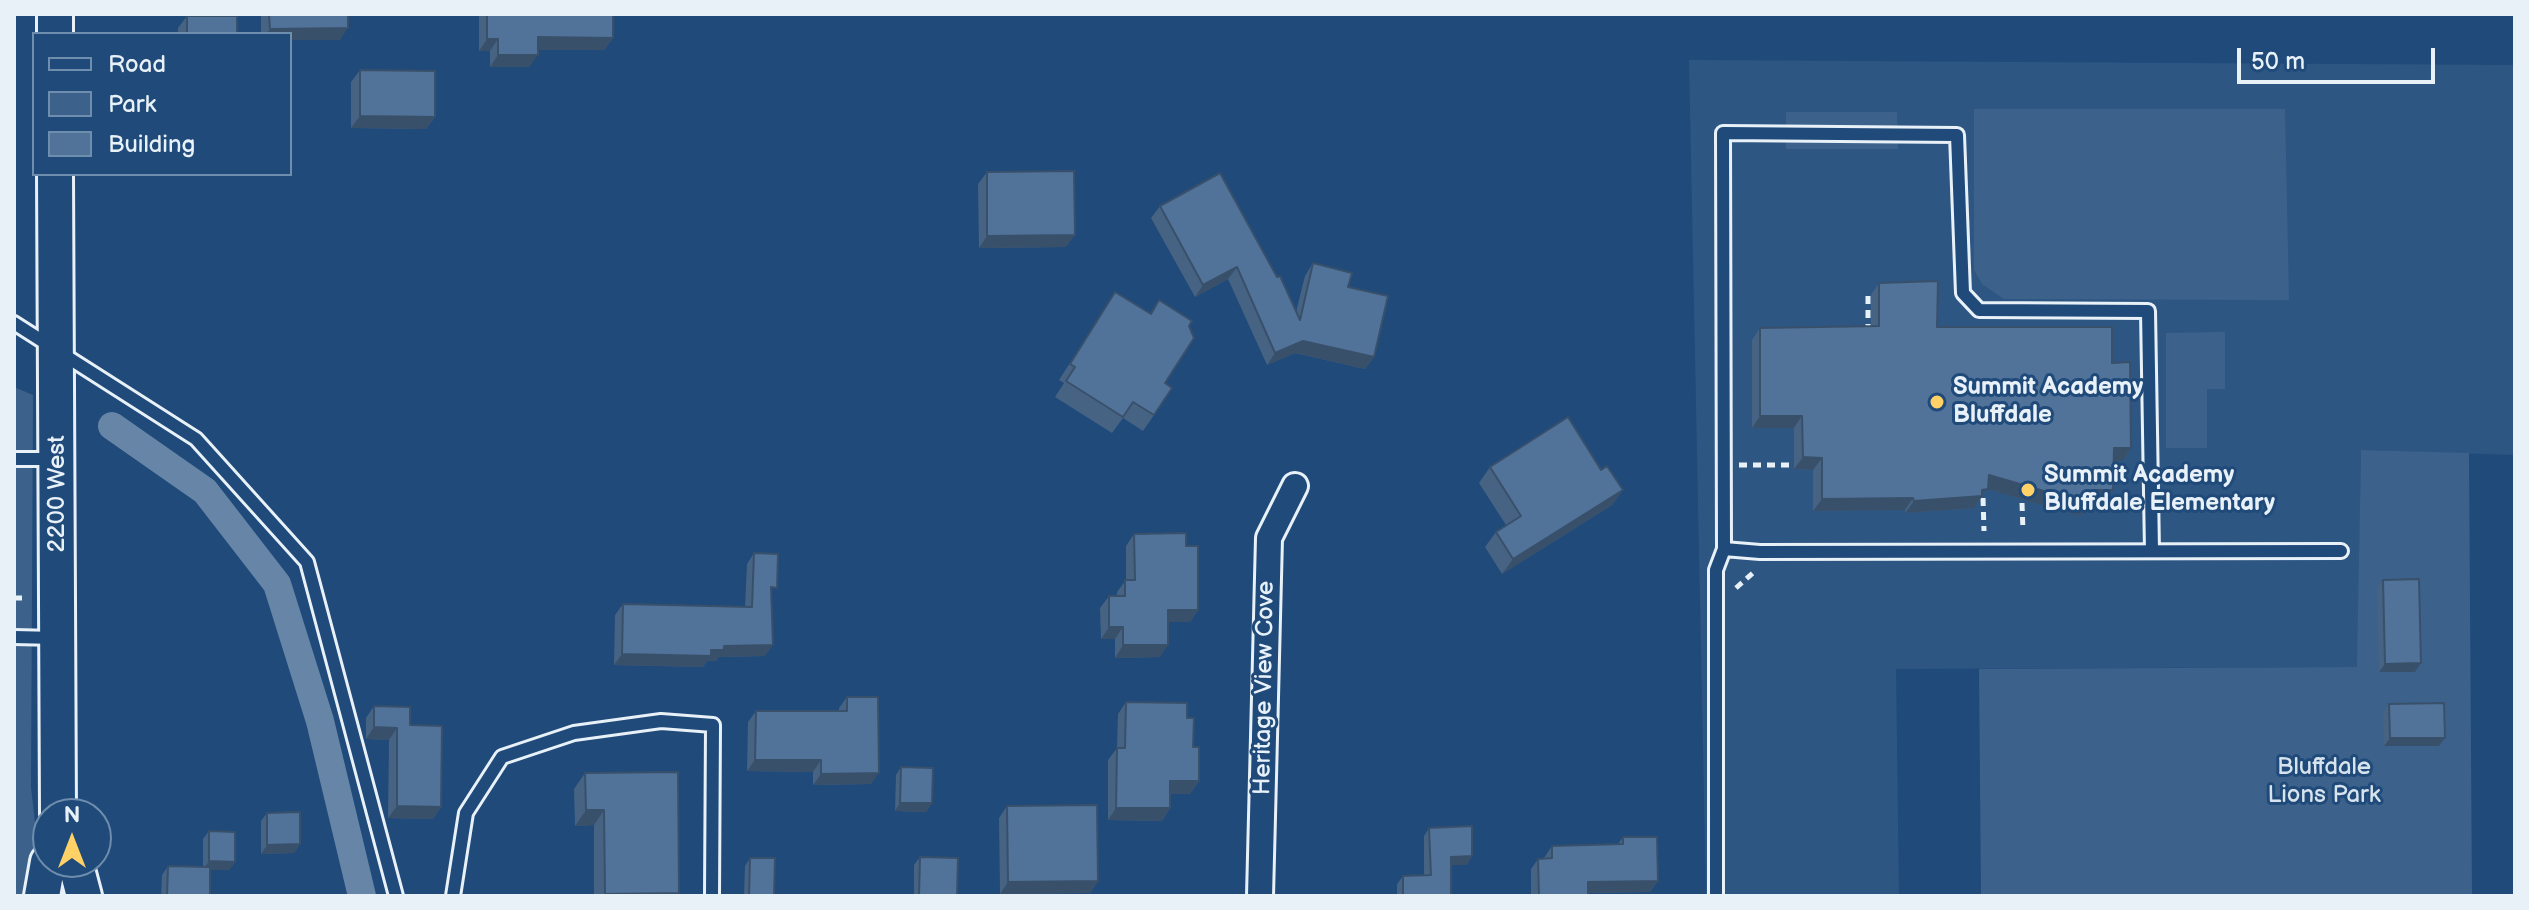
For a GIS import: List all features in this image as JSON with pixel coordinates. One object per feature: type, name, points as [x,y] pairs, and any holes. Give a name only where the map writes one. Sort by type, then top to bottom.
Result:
[{"type":"street","name":"2200 West","points":[[55,176],[59,459],[58,798]]},
{"type":"street","name":"Heritage View Cove","points":[[1260,896],[1269,538],[1295,486]]},
{"type":"lane","points":[[1716,896],[1716,570],[1724,549],[1723,133],[1957,135],[1963,293],[1979,310],[2148,311],[2152,551]]},
{"type":"lane","points":[[14,323],[196,439],[307,562],[396,896]]},
{"type":"lane","points":[[14,459],[59,459]]},
{"type":"lane","points":[[1724,549],[1760,552],[2341,551]]},
{"type":"lane","points":[[14,637],[58,638]]},
{"type":"lane","points":[[453,896],[466,813],[502,757],[574,733],[661,721],[713,725],[712,896]]},
{"type":"path","points":[[1854,337],[1868,337],[1868,295],[1883,295]]},
{"type":"path","points":[[1738,449],[1738,476]]},
{"type":"path","points":[[1738,465],[1791,465]]},
{"type":"path","points":[[1983,498],[1984,531]]},
{"type":"path","points":[[2022,503],[2023,531]]},
{"type":"path","points":[[1969,531],[1997,531]]},
{"type":"path","points":[[2010,531],[2038,531]]},
{"type":"path","points":[[14,598],[25,598]]},
{"type":"shaded area","name":"Summit Academy Bluffdale Elementary","points":[[1689,60],[2515,65],[2515,455],[2361,450],[2358,667],[1896,669],[1899,896],[1706,896]]},
{"type":"green space","points":[[1974,109],[2285,109],[2289,300],[2004,299],[1982,284],[1974,270]]},
{"type":"green space","points":[[1786,112],[1897,112],[1898,149],[1786,149]]},
{"type":"green space","points":[[2225,332],[2225,389],[2207,389],[2207,448],[2166,448],[2166,333]]},
{"type":"green space","points":[[14,387],[33,395],[32,877],[25,896],[14,896]]},
{"type":"green space","name":"Bluffdale Lions Park","points":[[2361,450],[2469,453],[2472,896],[1981,896],[1979,669],[2357,667]]},
{"type":"building","points":[[269,14],[348,14],[348,28],[270,29]]},
{"type":"building","points":[[487,14],[613,14],[613,38],[538,37],[538,55],[498,55],[498,39],[487,39]]},
{"type":"building","points":[[187,16],[237,16],[237,32],[187,32]]},
{"type":"building","points":[[360,70],[435,71],[435,117],[360,116]]},
{"type":"building","points":[[1074,171],[1075,235],[987,236],[987,172]]},
{"type":"building","points":[[1220,173],[1277,277],[1280,276],[1300,320],[1313,263],[1352,273],[1348,287],[1388,296],[1374,357],[1303,341],[1275,353],[1237,267],[1203,285],[1160,206]]},
{"type":"building","name":"Summit Academy Bluffdale","points":[[1938,281],[1937,327],[2112,327],[2112,363],[2130,362],[2131,448],[2114,448],[2113,490],[2093,490],[2088,504],[1989,475],[1988,489],[1982,490],[1982,496],[1914,501],[1913,498],[1822,499],[1822,458],[1803,457],[1802,416],[1760,416],[1760,328],[1879,326],[1879,283]]},
{"type":"building","points":[[1115,292],[1151,314],[1159,300],[1192,321],[1189,326],[1194,338],[1165,383],[1172,388],[1154,415],[1133,402],[1123,417],[1066,381],[1075,367],[1070,364]]},
{"type":"building","points":[[1568,417],[1601,470],[1607,466],[1623,490],[1513,559],[1496,532],[1521,516],[1490,467]]},
{"type":"building","points":[[1186,533],[1186,546],[1198,546],[1198,610],[1168,610],[1168,645],[1123,645],[1123,627],[1109,627],[1109,596],[1125,596],[1125,580],[1135,580],[1134,534]]},
{"type":"building","points":[[754,553],[778,554],[777,588],[771,587],[773,645],[724,646],[724,650],[711,650],[711,656],[622,654],[623,604],[752,607]]},
{"type":"building","points":[[2419,579],[2421,663],[2385,664],[2383,580]]},
{"type":"building","points":[[847,697],[878,697],[879,773],[821,774],[821,760],[755,760],[756,711],[847,711]]},
{"type":"building","points":[[1126,702],[1187,703],[1187,718],[1194,718],[1193,747],[1199,747],[1199,781],[1170,781],[1170,808],[1116,808],[1117,748],[1125,748]]},
{"type":"building","points":[[2444,703],[2445,738],[2390,738],[2389,704]]},
{"type":"building","points":[[374,706],[410,707],[410,725],[442,726],[441,807],[397,806],[397,728],[374,727]]},
{"type":"building","points":[[901,767],[933,768],[932,803],[900,803]]},
{"type":"building","points":[[678,772],[679,893],[605,894],[604,810],[586,810],[585,773]]},
{"type":"building","points":[[1097,805],[1098,881],[1008,882],[1007,806]]},
{"type":"building","points":[[300,812],[300,844],[267,845],[267,813]]},
{"type":"building","points":[[1472,826],[1472,856],[1451,857],[1451,896],[1403,896],[1403,876],[1431,875],[1429,828]]},
{"type":"building","points":[[209,831],[235,832],[235,862],[209,861]]},
{"type":"building","points":[[1623,837],[1657,837],[1658,881],[1588,882],[1588,896],[1539,896],[1538,859],[1552,858],[1552,846],[1623,844]]},
{"type":"building","points":[[920,857],[958,858],[957,896],[919,896]]},
{"type":"building","points":[[750,858],[775,858],[774,896],[749,896]]},
{"type":"building","points":[[168,866],[210,867],[210,896],[167,896]]},
{"type":"waterway","points":[[112,426],[205,491],[277,584],[320,721],[362,896]]},
{"type":"place","name":"Summit Academy Bluffdale","points":[[1937,402]]},
{"type":"place","name":"Summit Academy Bluffdale Elementary","points":[[2028,490]]}]
